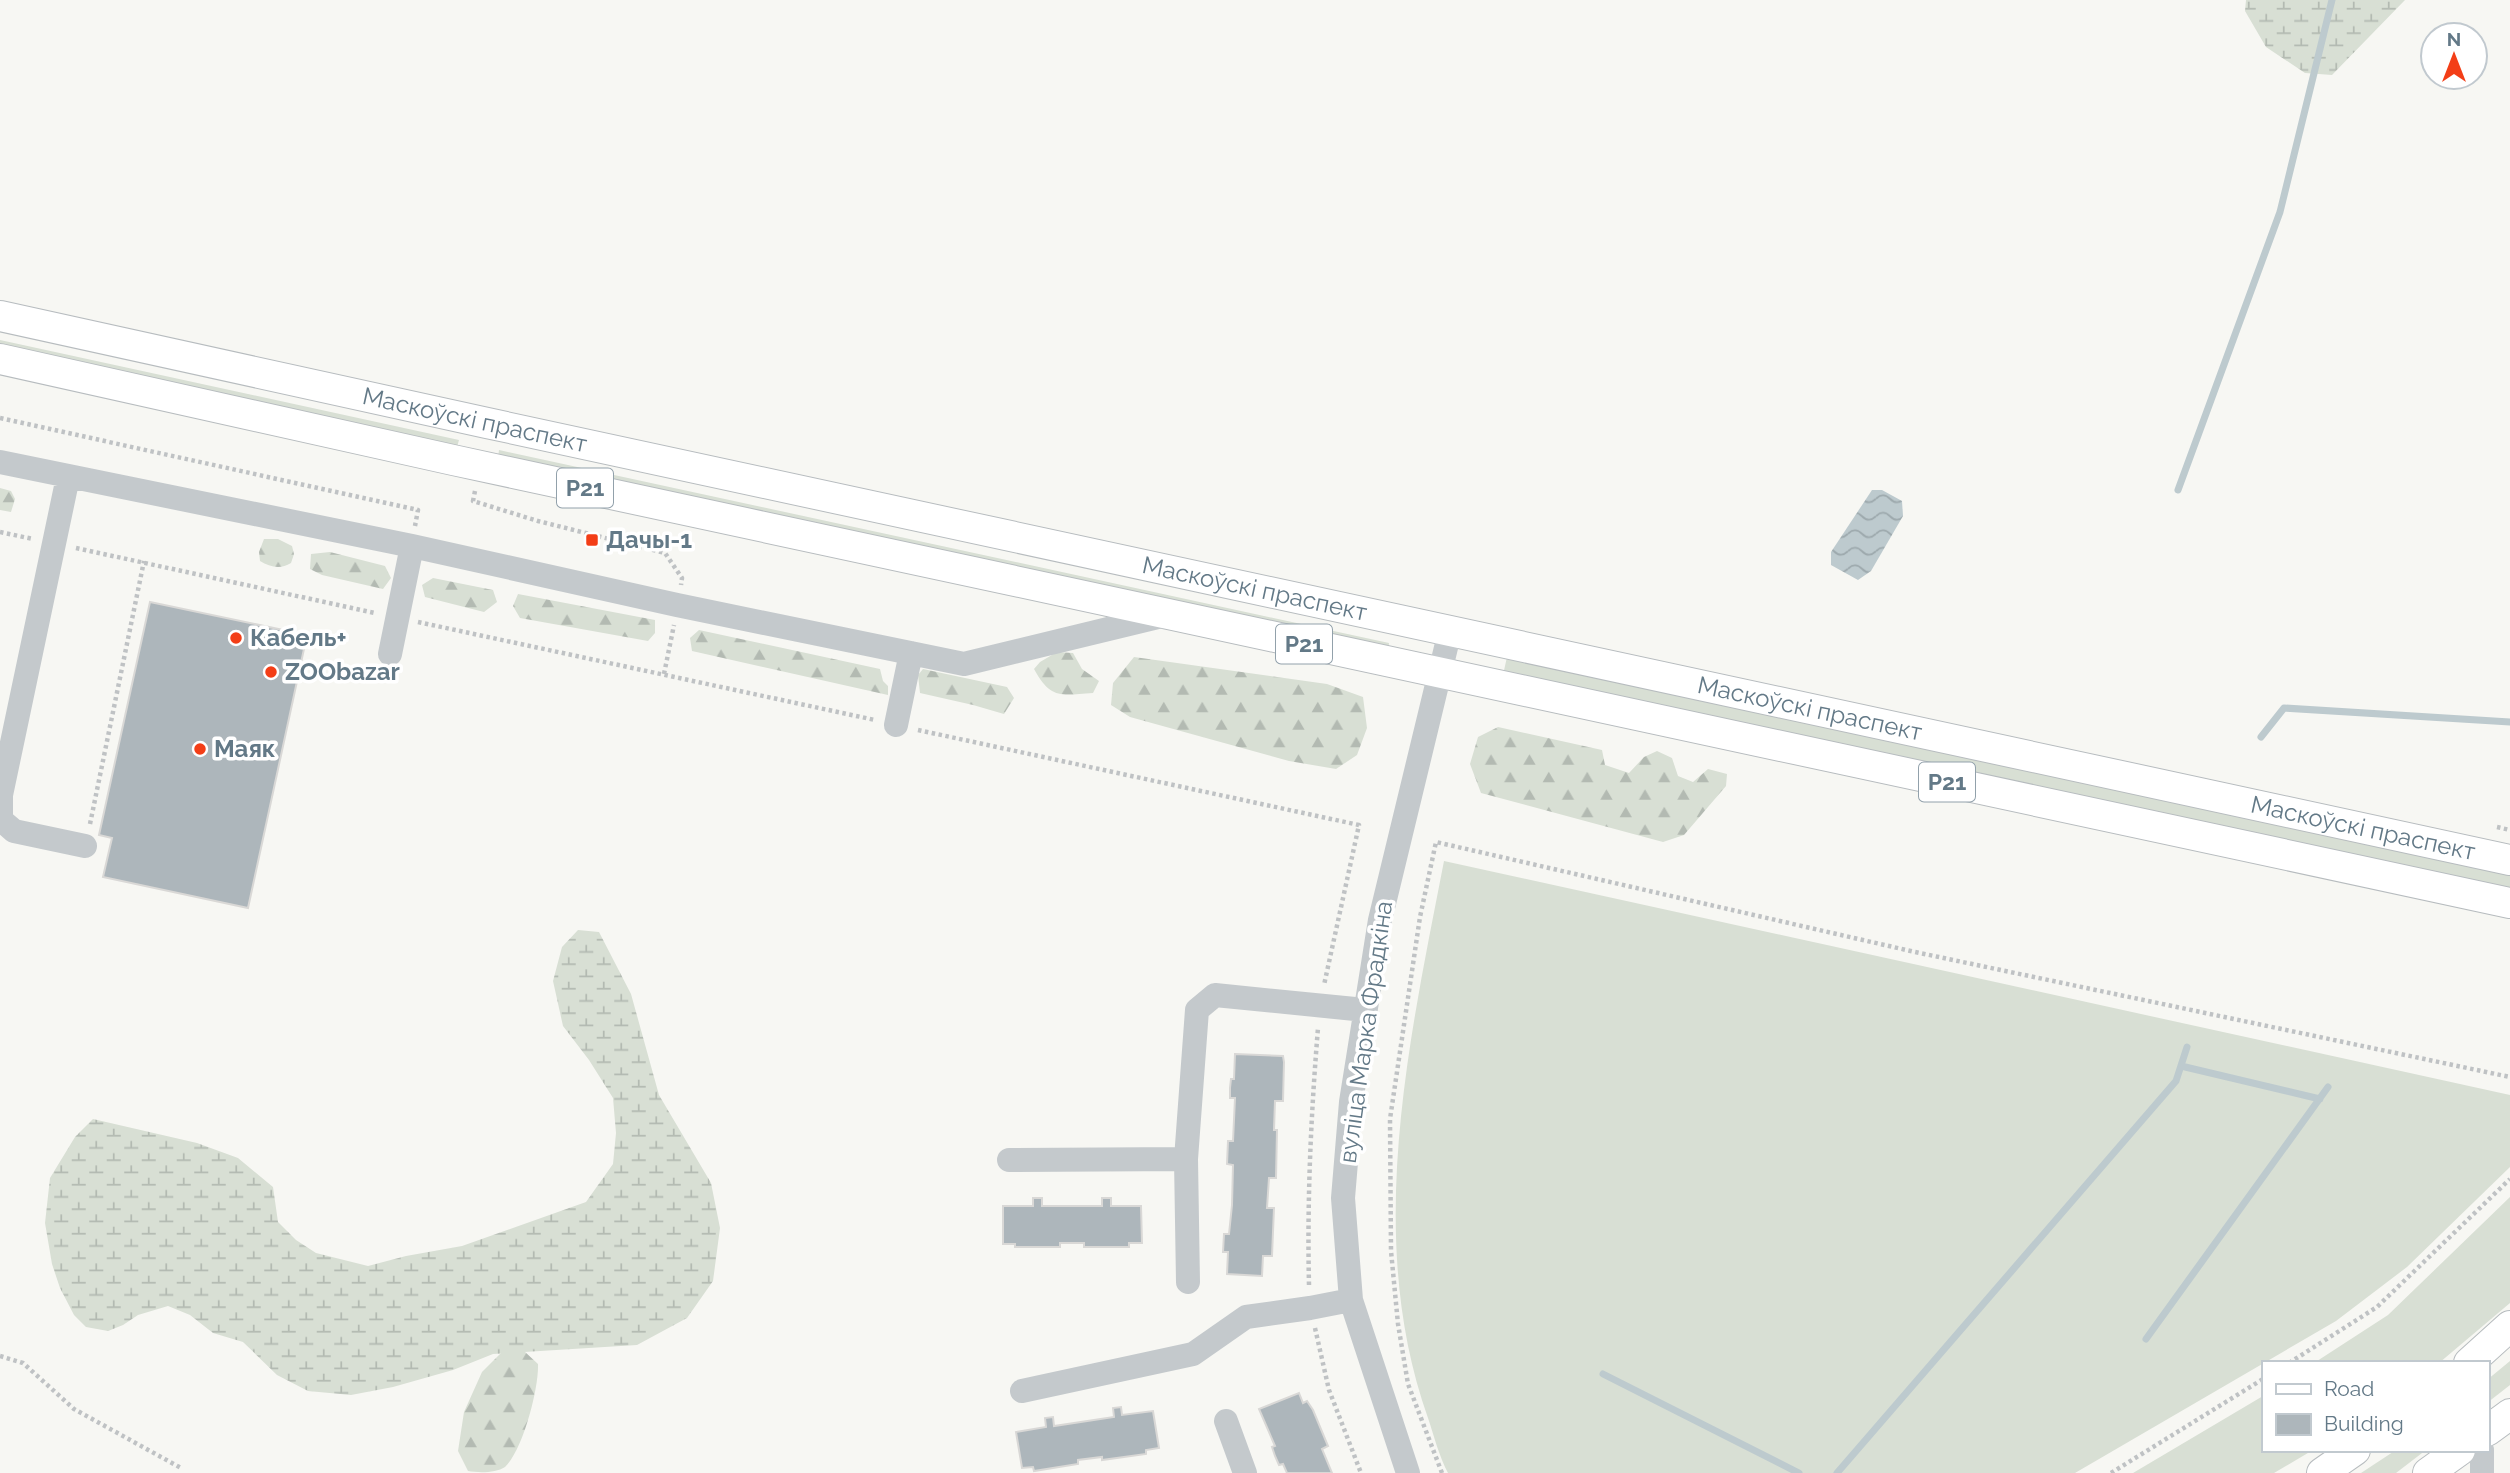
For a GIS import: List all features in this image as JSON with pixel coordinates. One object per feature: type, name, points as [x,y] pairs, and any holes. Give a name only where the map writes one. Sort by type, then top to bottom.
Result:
[{"type":"main road","name":"Маскоўскі праспект","points":[[0,316],[487,424],[2510,860]]},
{"type":"main road","name":"Маскоўскі праспект","points":[[0,359],[453,460],[2510,903]]},
{"type":"main road","points":[[2471,1361],[2510,1326]]},
{"type":"main road","points":[[2489,1430],[2510,1414]]},
{"type":"main road","points":[[2322,1473],[2352,1452]]},
{"type":"main road","points":[[2428,1473],[2457,1452]]},
{"type":"street","points":[[0,463],[964,664],[1170,614]]},
{"type":"street","points":[[68,477],[1,795],[1,820],[14,831],[85,846]]},
{"type":"street","points":[[390,654],[412,547]]},
{"type":"street","name":"вуліца Марка Фрадкіна","points":[[1408,1473],[1351,1300],[1343,1198],[1351,1102],[1380,920],[1450,631]]},
{"type":"street","points":[[896,725],[911,653]]},
{"type":"street","points":[[1188,1282],[1186,1159],[1197,1010],[1215,995],[1365,1010]]},
{"type":"street","points":[[1009,1160],[1186,1159]]},
{"type":"street","points":[[1022,1391],[1193,1354],[1246,1317],[1351,1300]]},
{"type":"street","points":[[1226,1421],[1245,1473]]},
{"type":"street","points":[[2482,1452],[2483,1473]]},
{"type":"path","points":[[0,418],[418,510],[412,547]]},
{"type":"path","points":[[475,490],[473,501],[538,521],[665,553],[682,578]]},
{"type":"path","points":[[0,532],[1359,825]]},
{"type":"path","points":[[85,846],[144,561]]},
{"type":"path","points":[[2497,827],[2510,830]]},
{"type":"path","points":[[1442,1473],[1408,1384],[1398,1324],[1391,1238],[1390,1119],[1418,929],[1436,842],[1915,952],[2510,1077]]},
{"type":"path","points":[[2292,1361],[2377,1307],[2510,1179]]},
{"type":"path","points":[[0,1356],[23,1363],[74,1409],[181,1468]]},
{"type":"path","points":[[2111,1473],[2262,1380]]},
{"type":"green space","points":[[2246,0],[2405,0],[2332,75],[2305,73],[2266,47],[2245,11]]},
{"type":"green space","points":[[0,340],[459,440],[457,447],[0,347]]},
{"type":"green space","points":[[499,450],[1389,643],[1388,653],[498,458]]},
{"type":"green space","points":[[0,488],[11,491],[15,499],[11,512],[0,510]]},
{"type":"green space","points":[[264,539],[278,539],[292,546],[294,554],[291,563],[275,567],[260,561],[259,552]]},
{"type":"green space","points":[[330,552],[385,566],[391,578],[383,589],[322,575],[310,569],[311,554]]},
{"type":"green space","points":[[433,578],[493,590],[497,602],[484,612],[425,597],[422,585]]},
{"type":"green space","points":[[518,594],[655,620],[655,633],[648,641],[520,618],[513,606]]},
{"type":"green space","points":[[699,630],[880,669],[883,681],[888,686],[888,695],[692,651],[690,638]]},
{"type":"green space","points":[[1057,652],[1073,653],[1082,669],[1099,681],[1093,693],[1058,693],[1046,686],[1034,669]]},
{"type":"green space","points":[[1134,657],[1327,684],[1363,697],[1367,728],[1357,755],[1336,769],[1289,761],[1130,717],[1111,705],[1113,683]]},
{"type":"green space","points":[[1507,657],[2510,874],[2510,893],[1503,675]]},
{"type":"green space","points":[[923,669],[1007,687],[1014,698],[1004,714],[920,693],[918,675]]},
{"type":"green space","points":[[1498,727],[1602,750],[1605,765],[1629,773],[1644,757],[1657,751],[1672,758],[1678,776],[1693,782],[1708,769],[1727,774],[1726,786],[1684,835],[1663,842],[1481,793],[1470,764],[1478,737]]},
{"type":"green space","points":[[1444,861],[2510,1095],[2510,1167],[2407,1267],[2336,1321],[2267,1361],[2262,1361],[2262,1364],[2075,1473],[1448,1473],[1428,1418],[1409,1350],[1399,1280],[1396,1210],[1399,1140],[1418,999]]},
{"type":"green space","points":[[578,930],[599,932],[631,994],[659,1095],[711,1183],[720,1228],[713,1281],[687,1318],[637,1345],[493,1354],[453,1370],[393,1387],[351,1395],[308,1391],[277,1375],[243,1342],[213,1333],[190,1315],[168,1306],[138,1315],[108,1331],[86,1327],[74,1315],[60,1288],[52,1264],[45,1223],[50,1178],[75,1137],[93,1119],[197,1143],[238,1158],[273,1187],[278,1222],[296,1240],[316,1253],[368,1266],[462,1246],[586,1202],[613,1164],[616,1133],[613,1098],[563,1026],[553,981],[562,947]]},
{"type":"green space","points":[[2510,1197],[2510,1303],[2441,1361],[2317,1361],[2388,1315]]},
{"type":"green space","points":[[503,1351],[524,1351],[538,1364],[529,1418],[518,1447],[505,1467],[487,1472],[468,1471],[458,1451],[464,1412],[482,1372]]},
{"type":"green space","points":[[2510,1361],[2510,1385],[2489,1401],[2489,1378]]},
{"type":"green space","points":[[2262,1397],[2262,1452],[2310,1452],[2274,1473],[2133,1473]]},
{"type":"green space","points":[[2393,1452],[2423,1452],[2396,1473],[2361,1473]]},
{"type":"water","points":[[1872,490],[1882,490],[1902,501],[1903,516],[1871,571],[1858,580],[1831,565],[1831,552]]},
{"type":"building","name":"Маяк","points":[[150,602],[307,635],[248,908],[103,877],[112,838],[99,835]]},
{"type":"building","points":[[1235,1054],[1283,1056],[1284,1062],[1283,1101],[1275,1101],[1276,1178],[1269,1178],[1267,1208],[1274,1208],[1272,1256],[1263,1256],[1262,1276],[1227,1274],[1228,1252],[1223,1252],[1224,1234],[1229,1234],[1232,1205],[1233,1165],[1227,1164],[1228,1141],[1233,1141],[1235,1098],[1230,1098],[1230,1088],[1231,1079],[1234,1079]]},
{"type":"building","points":[[1033,1198],[1042,1198],[1042,1206],[1102,1206],[1102,1198],[1111,1198],[1111,1206],[1141,1206],[1142,1243],[1129,1243],[1129,1247],[1084,1247],[1084,1243],[1060,1243],[1060,1247],[1015,1247],[1015,1244],[1003,1244],[1003,1206],[1033,1206]]},
{"type":"building","points":[[1299,1393],[1303,1403],[1307,1401],[1313,1410],[1328,1446],[1322,1449],[1332,1473],[1287,1473],[1275,1456],[1272,1447],[1275,1446],[1259,1409]]},
{"type":"building","points":[[1121,1407],[1122,1415],[1153,1411],[1159,1448],[1146,1450],[1146,1454],[1102,1460],[1102,1457],[1078,1460],[1078,1464],[1034,1471],[1033,1467],[1022,1468],[1016,1432],[1046,1427],[1045,1418],[1053,1417],[1054,1426],[1114,1417],[1113,1408]]},
{"type":"waterway","points":[[2178,490],[2280,212],[2332,0]]},
{"type":"waterway","points":[[2261,737],[2284,708],[2510,722]]},
{"type":"waterway","points":[[1837,1473],[2176,1081],[2187,1047]]},
{"type":"waterway","points":[[2181,1066],[2320,1099]]},
{"type":"waterway","points":[[2146,1339],[2328,1087]]},
{"type":"waterway","points":[[1603,1374],[1799,1473]]},
{"type":"place","name":"Дачы-1","points":[[592,540]]},
{"type":"place","name":"Кабель+","points":[[236,638]]},
{"type":"place","name":"ZOObazar","points":[[271,672]]},
{"type":"place","name":"Маяк","points":[[200,749]]}]
